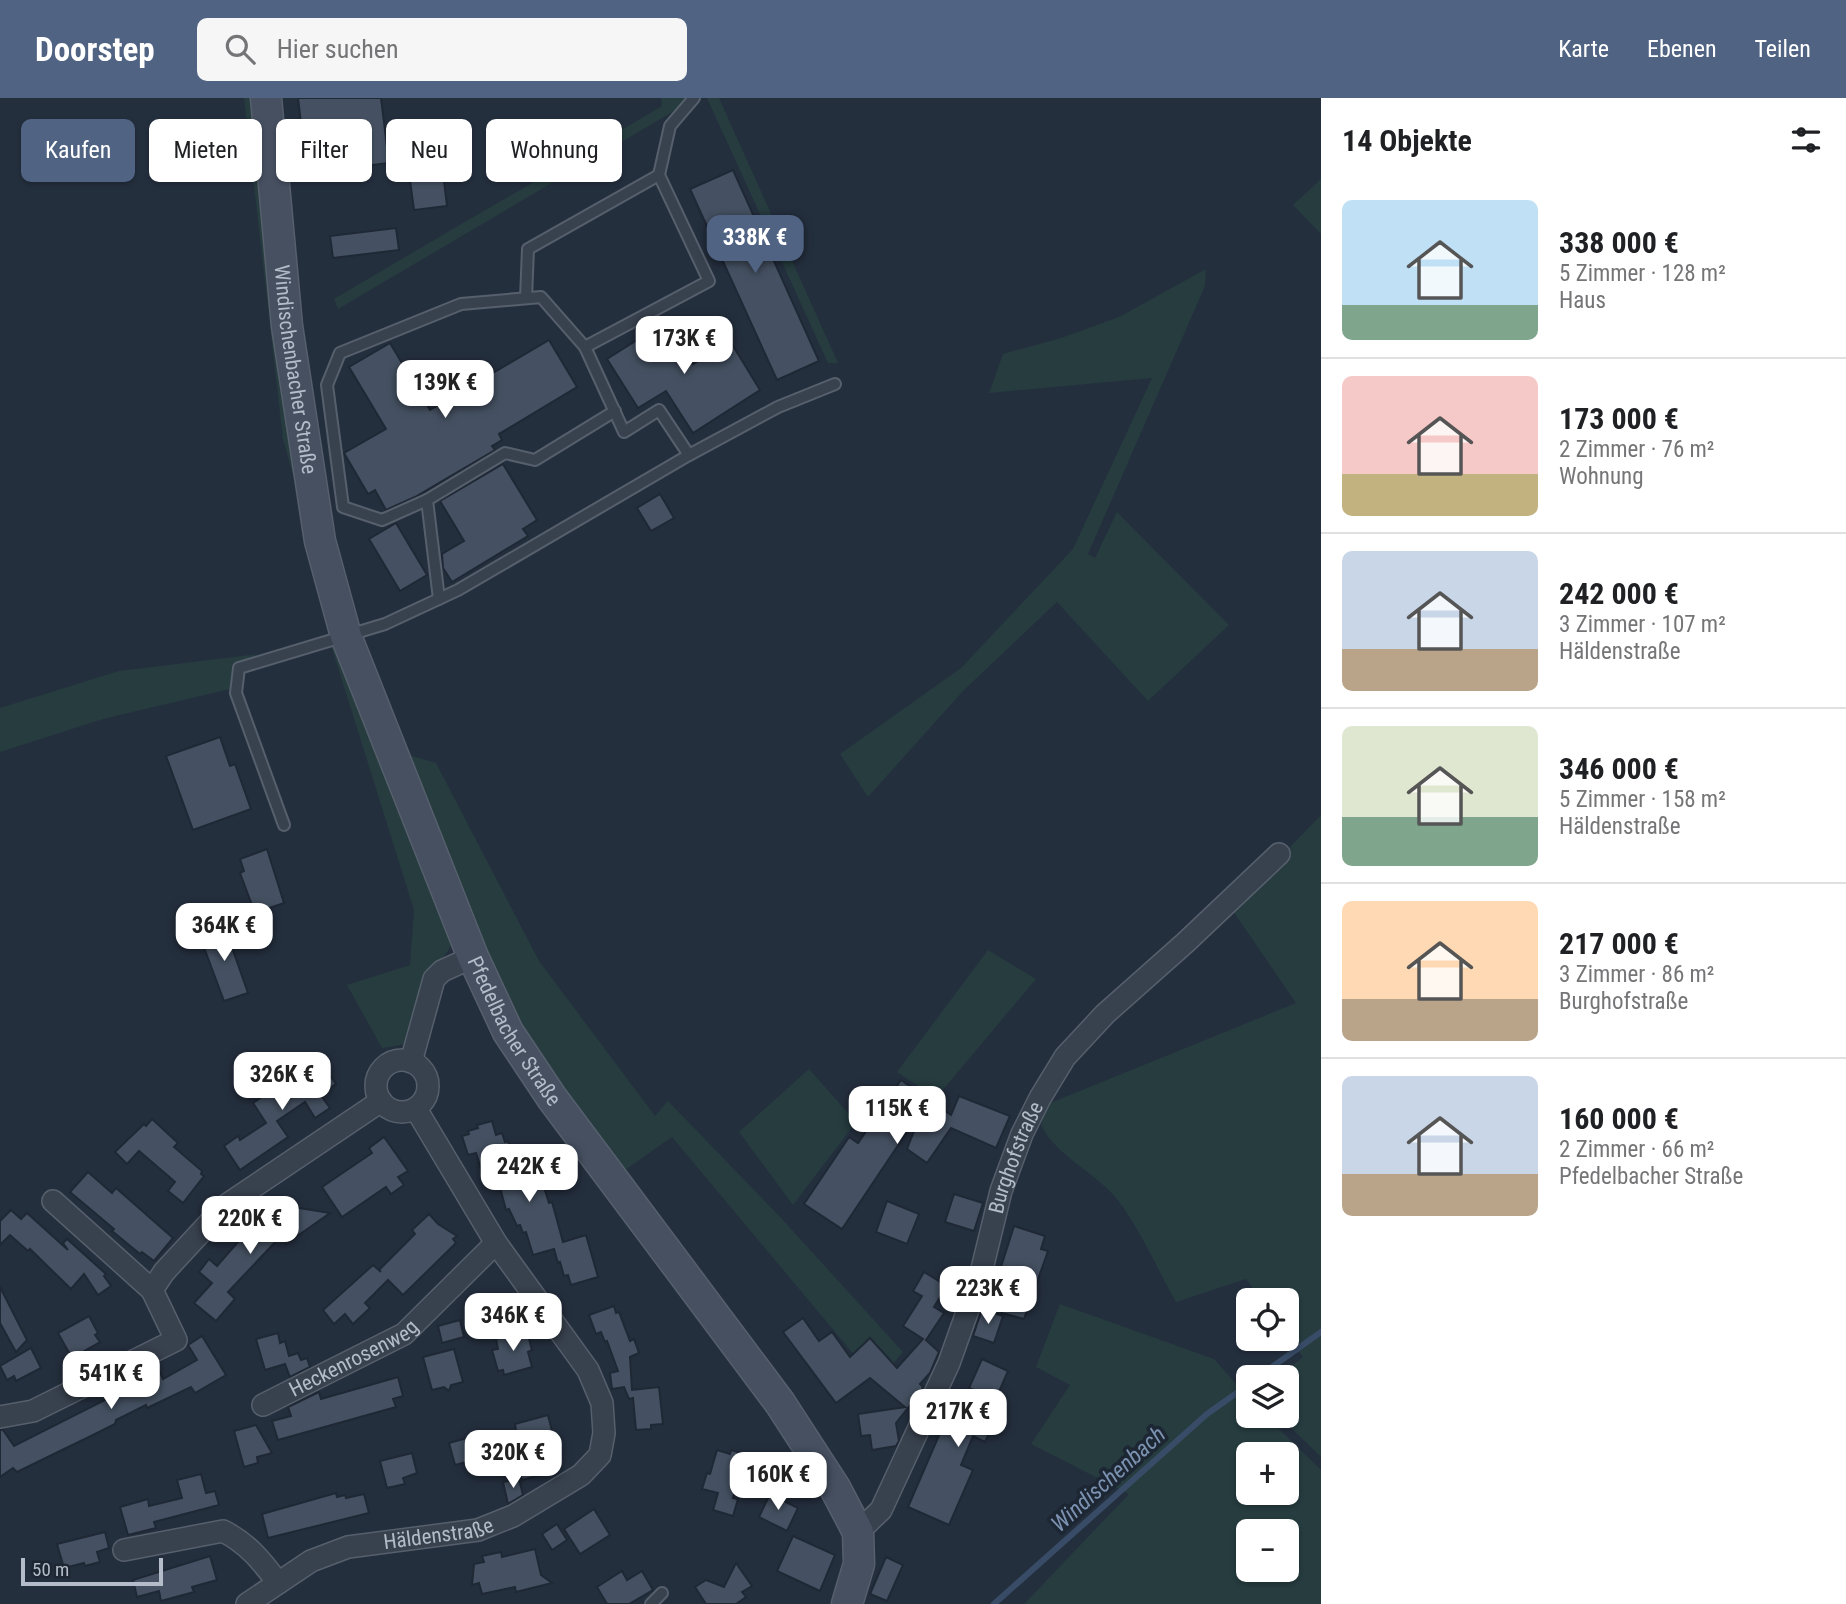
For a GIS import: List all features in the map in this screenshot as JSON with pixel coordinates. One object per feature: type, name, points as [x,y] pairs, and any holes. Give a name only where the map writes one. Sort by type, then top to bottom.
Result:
[{"type":"street","name":"Windischenbacher Straße","points":[[266,98],[287,326],[320,541],[345,636]]},
{"type":"street","name":"Pfedelbacher Straße","points":[[345,636],[474,957],[508,1032],[552,1098],[780,1403],[835,1488],[858,1532],[859,1564],[847,1604]]},
{"type":"street","name":"Burghofstraße","points":[[858,1532],[881,1510],[949,1363],[981,1273],[1001,1191],[1023,1134],[1058,1067],[1105,1014],[1279,854]]},
{"type":"street","points":[[411,1062],[434,979],[442,971],[474,957]]},
{"type":"street","points":[[395,1062],[411,1062],[419,1066],[425,1074],[428,1093],[416,1108],[397,1112],[381,1101],[377,1092],[377,1081],[381,1072],[395,1062]]},
{"type":"street","points":[[152,1290],[164,1272],[225,1206],[381,1101]]},
{"type":"street","name":"Häldenstraße","points":[[247,1604],[311,1561],[348,1547],[478,1530],[513,1516],[581,1475],[600,1455],[604,1433],[601,1403],[588,1370],[496,1243],[416,1108]]},
{"type":"street","points":[[0,1417],[33,1411],[176,1340],[152,1290],[54,1201]]},
{"type":"street","name":"Heckenrosenweg","points":[[263,1405],[404,1334],[496,1243]]},
{"type":"street","points":[[124,1550],[223,1531],[238,1538],[261,1559],[278,1583]]},
{"type":"lane","points":[[586,347],[709,281],[659,175],[670,126],[694,98]]},
{"type":"lane","points":[[526,299],[528,249],[659,175]]},
{"type":"lane","points":[[615,411],[535,460],[505,453],[427,500],[382,520],[343,507],[327,385],[340,353],[461,304],[541,297],[586,347],[615,411],[624,432],[659,410],[689,455]]},
{"type":"lane","points":[[284,825],[236,693],[239,668],[385,624],[458,590],[689,455],[778,407],[835,384]]},
{"type":"lane","points":[[427,500],[439,599]]},
{"type":"lane","points":[[650,1604],[662,1593]]},
{"type":"green space","points":[[244,98],[254,98],[257,119],[246,119]]},
{"type":"green space","points":[[661,98],[696,98],[622,142],[622,130],[662,106]]},
{"type":"green space","points":[[707,98],[719,98],[838,363],[828,363]]},
{"type":"green space","points":[[262,159],[312,543],[283,439],[254,182],[262,182]]},
{"type":"green space","points":[[1321,179],[1321,234],[1293,205]]},
{"type":"green space","points":[[533,182],[553,182],[338,309],[334,299]]},
{"type":"green space","points":[[1206,269],[1205,286],[1088,554],[1095,558],[1117,512],[1229,625],[1148,701],[1057,602],[963,691],[868,797],[840,754],[961,668],[1073,549],[1152,378],[989,393],[1003,354],[1061,338],[1119,317]]},
{"type":"green space","points":[[331,645],[344,654],[454,933],[445,955],[426,970],[406,1044],[382,1048],[347,985],[410,965],[414,910]]},
{"type":"green space","points":[[258,654],[237,663],[230,689],[103,719],[0,752],[0,708],[119,671]]},
{"type":"green space","points":[[402,753],[436,763],[539,961],[655,1116],[668,1101],[782,1219],[903,1352],[877,1382],[672,1137],[625,1170],[585,1119],[537,1049],[508,997]]},
{"type":"green space","points":[[1321,815],[1321,1457],[1291,1428],[1299,1428],[1299,1365],[1293,1365],[1303,1357],[1299,1351],[1299,1288],[1253,1288],[1246,1279],[1176,1302],[1117,1199],[1056,1146],[1041,1125],[1048,1104],[1296,1003],[1231,908]]},
{"type":"green space","points":[[988,950],[1036,979],[936,1098],[897,1072]]},
{"type":"green space","points":[[809,1069],[856,1122],[793,1205],[739,1132]]},
{"type":"green space","points":[[1060,1304],[1214,1359],[1236,1384],[1236,1428],[1278,1428],[1292,1442],[1236,1442],[1236,1505],[1299,1505],[1299,1448],[1321,1470],[1321,1604],[1024,1604],[1129,1494],[1031,1444],[1070,1385],[1036,1367]]},
{"type":"building","points":[[298,98],[381,98],[386,163],[372,165],[372,119],[301,119]]},
{"type":"building","points":[[733,170],[819,361],[777,380],[690,189]]},
{"type":"building","points":[[410,182],[444,182],[447,206],[414,210]]},
{"type":"building","points":[[396,228],[399,250],[333,258],[330,236]]},
{"type":"building","points":[[667,321],[693,364],[730,341],[760,390],[693,433],[666,391],[638,408],[607,359]]},
{"type":"building","points":[[549,340],[577,387],[499,434],[502,440],[492,446],[495,450],[415,497],[386,510],[375,490],[368,494],[344,453],[386,429],[349,367],[390,343],[430,410]]},
{"type":"building","points":[[503,464],[537,520],[523,529],[528,536],[452,582],[443,568],[442,554],[464,541],[440,501]]},
{"type":"building","points":[[660,494],[674,518],[651,531],[637,508]]},
{"type":"building","points":[[396,523],[427,575],[400,591],[369,539]]},
{"type":"building","points":[[220,737],[230,766],[235,764],[251,809],[193,830],[166,756]]},
{"type":"building","points":[[267,849],[284,903],[255,913],[240,873],[244,871],[240,859]]},
{"type":"building","points":[[224,925],[248,993],[224,1001],[199,934]]},
{"type":"building","points":[[318,1058],[336,1084],[320,1094],[330,1108],[315,1118],[305,1102],[277,1121],[288,1137],[240,1170],[224,1146],[238,1136],[240,1140],[266,1123],[253,1103]]},
{"type":"building","points":[[901,1080],[951,1115],[959,1096],[1010,1116],[996,1148],[951,1128],[927,1163],[907,1149],[914,1131],[909,1129],[842,1229],[804,1204],[849,1137],[858,1143]]},
{"type":"building","points":[[152,1119],[178,1143],[174,1147],[202,1171],[204,1176],[183,1203],[168,1191],[175,1182],[139,1151],[127,1164],[115,1152]]},
{"type":"building","points":[[492,1121],[496,1135],[502,1133],[513,1156],[519,1154],[527,1183],[537,1181],[539,1188],[544,1187],[549,1203],[552,1202],[563,1242],[586,1235],[598,1277],[571,1285],[568,1275],[564,1276],[554,1249],[533,1255],[526,1232],[523,1233],[520,1225],[517,1226],[509,1209],[506,1210],[497,1176],[484,1179],[476,1153],[468,1155],[462,1136],[478,1128],[477,1125]]},
{"type":"building","points":[[384,1137],[408,1171],[398,1177],[404,1185],[391,1194],[386,1187],[342,1217],[322,1187],[372,1153],[369,1148]]},
{"type":"building","points":[[88,1172],[112,1193],[116,1188],[173,1238],[154,1261],[142,1252],[140,1254],[112,1231],[114,1229],[70,1192]]},
{"type":"building","points":[[954,1194],[983,1203],[974,1231],[945,1222]]},
{"type":"building","points":[[887,1201],[919,1214],[907,1244],[876,1232]]},
{"type":"building","points":[[293,1207],[330,1213],[286,1244],[281,1236],[228,1292],[235,1299],[216,1321],[194,1303],[212,1283],[199,1272],[209,1259],[217,1266],[243,1233],[268,1217],[271,1222]]},
{"type":"building","points":[[11,1210],[21,1219],[27,1213],[68,1250],[63,1243],[67,1239],[106,1274],[104,1276],[111,1286],[98,1295],[84,1274],[71,1289],[30,1249],[28,1251],[10,1235],[0,1245],[0,1221]]},
{"type":"building","points":[[429,1214],[438,1224],[457,1236],[453,1239],[456,1243],[403,1295],[388,1280],[365,1303],[370,1308],[353,1324],[345,1314],[334,1324],[323,1310],[373,1265],[381,1272],[379,1270],[415,1234],[412,1230]]},
{"type":"building","points":[[1014,1226],[1045,1236],[1041,1249],[1048,1251],[1024,1319],[1002,1313],[1014,1271],[1001,1267]]},
{"type":"building","points":[[924,1272],[947,1286],[934,1307],[944,1313],[926,1340],[939,1352],[930,1373],[920,1384],[923,1387],[920,1393],[896,1423],[899,1441],[896,1446],[872,1450],[870,1435],[861,1436],[858,1414],[905,1407],[870,1378],[836,1403],[783,1332],[803,1318],[819,1341],[832,1332],[850,1357],[870,1338],[897,1368],[923,1339],[903,1326],[922,1296],[913,1291]]},
{"type":"building","points":[[0,1287],[27,1340],[16,1352],[0,1323]]},
{"type":"building","points":[[614,1306],[630,1341],[634,1339],[639,1353],[630,1357],[632,1390],[659,1387],[663,1424],[651,1425],[651,1429],[636,1430],[633,1398],[629,1399],[624,1387],[612,1389],[610,1373],[618,1371],[607,1341],[605,1342],[601,1332],[596,1334],[589,1315]]},
{"type":"building","points":[[982,1309],[1003,1316],[994,1343],[973,1336]]},
{"type":"building","points":[[89,1316],[100,1342],[72,1358],[58,1333]]},
{"type":"building","points":[[460,1320],[464,1337],[442,1343],[438,1326]]},
{"type":"building","points":[[527,1331],[532,1350],[528,1352],[532,1367],[504,1375],[503,1370],[498,1371],[492,1350],[498,1349],[496,1339]]},
{"type":"building","points":[[278,1333],[280,1343],[285,1341],[289,1356],[298,1353],[301,1360],[307,1358],[310,1367],[290,1377],[285,1364],[265,1370],[256,1339]]},
{"type":"building","points":[[202,1336],[226,1375],[195,1393],[191,1387],[147,1408],[146,1405],[95,1434],[17,1472],[13,1468],[0,1477],[0,1430],[3,1430],[14,1446],[160,1372],[163,1379],[197,1360],[188,1345]]},
{"type":"building","points":[[31,1348],[41,1368],[16,1381],[14,1376],[7,1380],[0,1366]]},
{"type":"building","points":[[454,1349],[463,1382],[451,1385],[449,1391],[444,1387],[432,1390],[423,1357]]},
{"type":"building","points":[[982,1359],[1008,1371],[995,1401],[1002,1404],[985,1442],[973,1436],[961,1465],[973,1470],[949,1525],[908,1507],[943,1426],[958,1432],[976,1391],[969,1388]]},
{"type":"building","points":[[398,1377],[403,1396],[393,1399],[396,1407],[278,1440],[272,1421],[291,1416],[288,1407],[319,1392],[321,1399]]},
{"type":"building","points":[[548,1415],[557,1451],[535,1457],[540,1475],[522,1480],[514,1450],[455,1465],[449,1443],[478,1435],[480,1441],[516,1431],[515,1424]]},
{"type":"building","points":[[256,1425],[272,1453],[257,1457],[258,1463],[244,1467],[234,1431]]},
{"type":"building","points":[[717,1450],[730,1454],[731,1450],[745,1454],[733,1498],[738,1499],[733,1516],[713,1510],[718,1493],[702,1489]]},
{"type":"building","points":[[412,1453],[417,1473],[403,1478],[405,1484],[387,1488],[380,1461]]},
{"type":"building","points":[[201,1474],[206,1493],[215,1491],[219,1505],[154,1522],[156,1528],[128,1535],[120,1507],[148,1499],[149,1506],[182,1498],[177,1480]]},
{"type":"building","points":[[519,1479],[523,1495],[508,1504],[503,1482]]},
{"type":"building","points":[[336,1493],[337,1497],[345,1495],[346,1498],[364,1494],[369,1513],[268,1538],[262,1514]]},
{"type":"building","points":[[770,1494],[798,1508],[787,1531],[759,1517]]},
{"type":"building","points":[[594,1509],[610,1535],[580,1554],[564,1529]]},
{"type":"building","points":[[557,1524],[567,1540],[552,1550],[542,1534]]},
{"type":"building","points":[[105,1532],[109,1548],[97,1552],[100,1562],[64,1568],[57,1544]]},
{"type":"building","points":[[793,1536],[835,1555],[820,1591],[777,1571]]},
{"type":"building","points":[[535,1549],[541,1575],[552,1583],[516,1592],[515,1587],[482,1594],[479,1583],[472,1585],[474,1564],[484,1562],[482,1556],[501,1552],[502,1557]]},
{"type":"building","points":[[210,1556],[217,1580],[192,1587],[194,1592],[161,1601],[159,1591],[137,1597],[133,1580]]},
{"type":"building","points":[[886,1557],[903,1565],[887,1601],[870,1594]]},
{"type":"building","points":[[736,1563],[752,1586],[742,1592],[746,1597],[736,1604],[706,1604],[695,1587],[706,1580],[724,1587]]},
{"type":"building","points":[[622,1571],[627,1580],[642,1571],[653,1590],[629,1604],[607,1604],[597,1587]]},
{"type":"waterway","name":"Windischenbach","points":[[1275,1365],[1321,1332]]},
{"type":"waterway","name":"Windischenbach","points":[[994,1604],[1207,1414],[1236,1393]]}]
